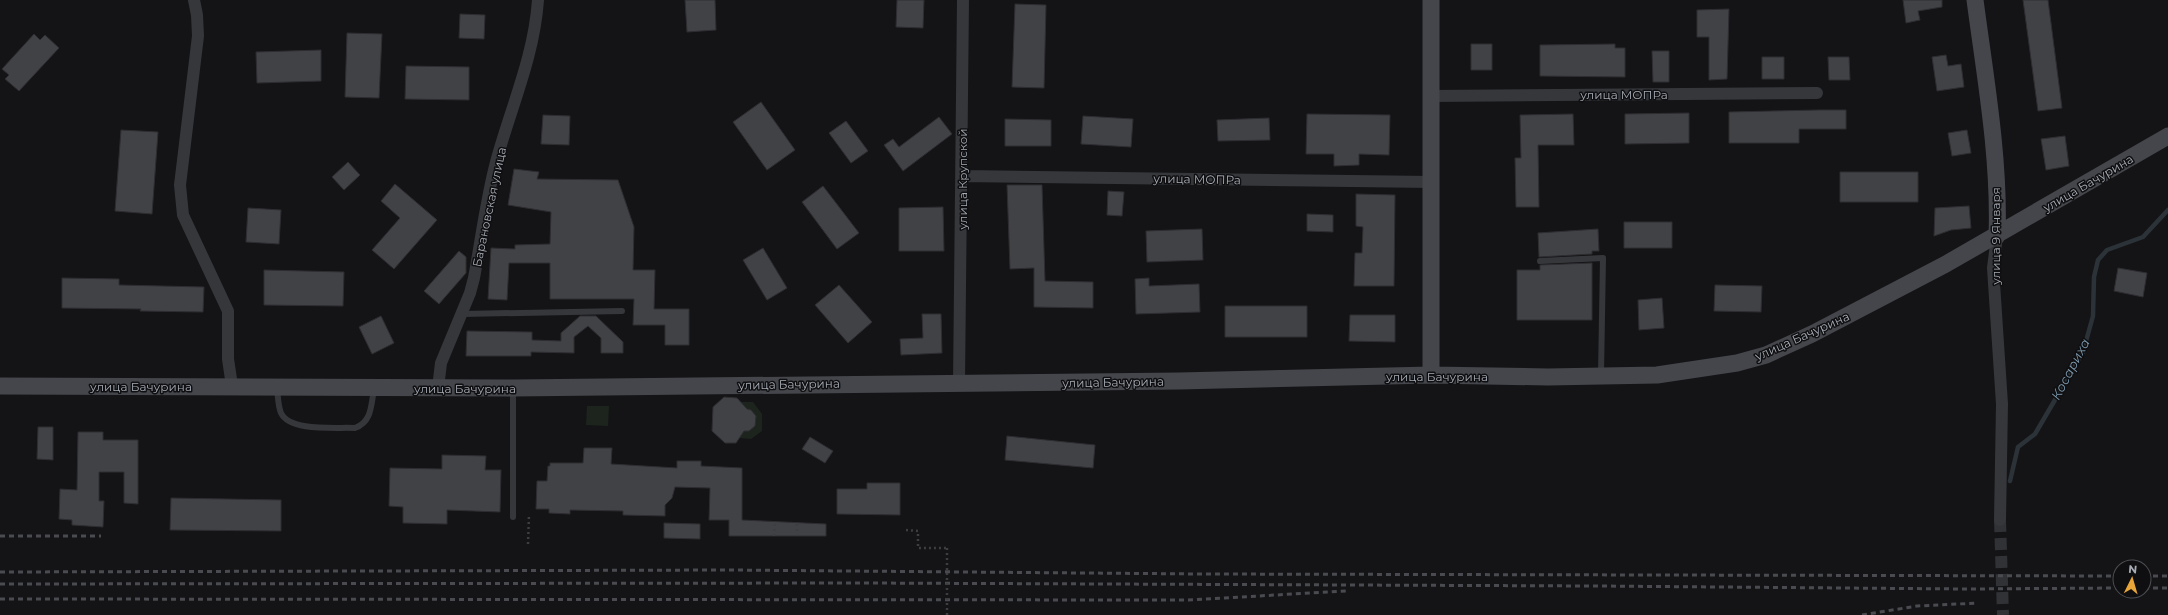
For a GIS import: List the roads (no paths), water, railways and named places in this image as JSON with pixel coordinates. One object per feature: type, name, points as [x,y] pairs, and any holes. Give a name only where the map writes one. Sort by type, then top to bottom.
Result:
[{"type":"street","points":[[194,0],[197,15],[198,36],[180,185],[183,215],[228,311],[228,359],[232,386]]},
{"type":"street","name":"Барановская улица","points":[[438,388],[441,363],[462,314],[474,278],[496,162],[534,40],[538,0]]},
{"type":"street","name":"улица Крупской","points":[[959,383],[963,0]]},
{"type":"street","points":[[1431,0],[1431,374]]},
{"type":"street","name":"улица 9 Января","points":[[1974,0],[1989,112],[1997,198],[1997,236],[1993,268],[2002,404],[2000,520]]},
{"type":"street","name":"улица МОПРа","points":[[1430,96],[1817,92]]},
{"type":"street","name":"улица Бачурина","points":[[0,386],[513,388],[1179,381],[1431,374],[1601,376],[1657,375],[1716,367],[1766,355],[1840,320],[1997,236],[2168,136]]},
{"type":"street","name":"улица МОПРа","points":[[962,176],[1432,182]]},
{"type":"lane","points":[[1540,261],[1603,258],[1601,376]]},
{"type":"lane","points":[[462,314],[622,311]]},
{"type":"lane","points":[[277,386],[281,412],[285,419],[291,423],[299,426],[354,428],[363,425],[368,419],[374,387]]},
{"type":"lane","points":[[513,388],[513,517]]},
{"type":"waterway","name":"Косариха","points":[[2010,481],[2018,447],[2035,434],[2083,352],[2093,316],[2094,277],[2098,260],[2107,250],[2143,237],[2168,210]]},
{"type":"tunnel","points":[[2000,520],[2003,615]]},
{"type":"railway","points":[[0,536],[101,536]]},
{"type":"railway","points":[[0,572],[729,570],[1202,574],[2112,576]]},
{"type":"railway","points":[[2152,576],[2168,576]]},
{"type":"railway","points":[[0,584],[862,583],[1967,589],[2112,588]]},
{"type":"railway","points":[[2152,588],[2168,588]]},
{"type":"railway","points":[[0,599],[1188,600],[1346,591]]},
{"type":"railway","points":[[1862,615],[1917,606],[1978,603]]}]
